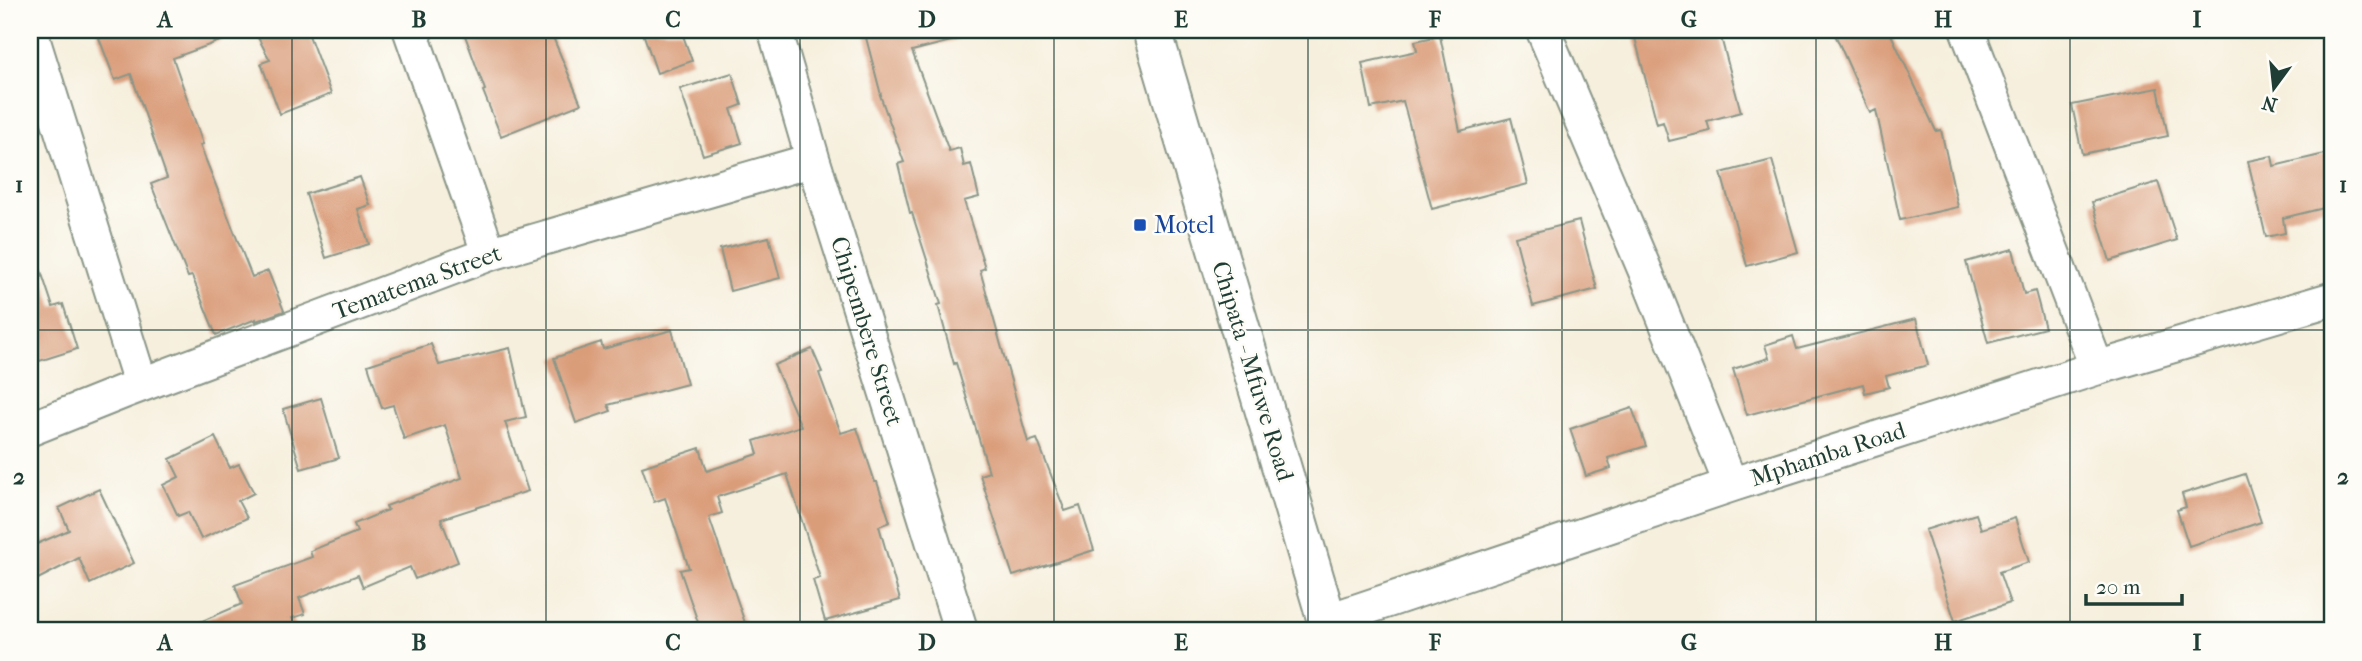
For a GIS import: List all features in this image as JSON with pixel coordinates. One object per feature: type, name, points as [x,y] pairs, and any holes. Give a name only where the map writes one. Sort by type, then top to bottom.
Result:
[{"type":"main road","name":"Chipata - Mfuwe Road","points":[[1152,30],[1329,626]]},
{"type":"street","points":[[30,30],[141,385]]},
{"type":"street","points":[[410,30],[489,254]]},
{"type":"street","name":"Chipembere Street","points":[[775,30],[813,160],[961,631]]},
{"type":"street","points":[[1543,30],[1647,275],[1731,485]]},
{"type":"street","points":[[1967,30],[2097,368]]},
{"type":"street","name":"Tematema Street","points":[[30,429],[489,254],[813,160]]},
{"type":"street","name":"Mphamba Road","points":[[1329,626],[1731,485],[2097,368],[2332,299]]},
{"type":"building","points":[[96,30],[242,30],[242,33],[173,58],[203,144],[200,145],[252,277],[268,271],[284,311],[216,335],[192,276],[188,277],[151,184],[167,178],[131,74],[115,80]]},
{"type":"building","points":[[254,30],[307,30],[331,94],[280,114],[261,63],[270,60]]},
{"type":"building","points":[[463,30],[550,30],[581,104],[501,136]]},
{"type":"building","points":[[642,30],[681,30],[692,61],[657,73]]},
{"type":"building","points":[[864,30],[958,30],[959,39],[912,51],[949,151],[960,148],[964,166],[971,164],[979,197],[964,201],[985,268],[980,270],[1028,442],[1037,439],[1065,511],[1080,506],[1094,550],[1013,576],[980,475],[989,472],[956,363],[954,364],[938,305],[941,304],[910,213],[898,164],[904,162],[880,95]]},
{"type":"building","points":[[1633,30],[1719,30],[1741,112],[1707,121],[1710,131],[1669,141],[1663,122],[1657,124]]},
{"type":"building","points":[[1833,30],[1889,30],[1936,131],[1941,130],[1958,207],[1900,220],[1876,110],[1870,113]]},
{"type":"building","points":[[1440,36],[1460,131],[1511,118],[1528,184],[1432,209],[1403,101],[1371,108],[1362,63],[1417,51],[1415,41]]},
{"type":"building","points":[[732,73],[742,105],[731,109],[742,143],[703,155],[680,89]]},
{"type":"building","points":[[2158,88],[2168,136],[2082,154],[2072,105]]},
{"type":"building","points":[[2329,153],[2332,166],[2332,206],[2283,218],[2285,233],[2266,237],[2248,161],[2272,156],[2274,166]]},
{"type":"building","points":[[1772,160],[1798,252],[1747,266],[1721,173]]},
{"type":"building","points":[[360,177],[370,205],[358,209],[369,244],[326,258],[306,194]]},
{"type":"building","points":[[2158,182],[2177,240],[2110,261],[2092,202]]},
{"type":"building","points":[[1579,221],[1597,289],[1533,306],[1515,237]]},
{"type":"building","points":[[769,237],[780,278],[730,291],[720,249]]},
{"type":"building","points":[[2013,249],[2024,294],[2035,291],[2045,328],[1988,343],[1966,262]]},
{"type":"building","points":[[35,253],[53,307],[63,304],[77,349],[30,364],[30,254]]},
{"type":"building","points":[[1916,319],[1928,365],[1886,376],[1889,387],[1865,393],[1863,384],[1747,415],[1733,369],[1769,358],[1765,345],[1793,336],[1797,349]]},
{"type":"building","points":[[672,330],[687,384],[608,405],[611,411],[576,423],[554,358],[601,342],[603,349]]},
{"type":"building","points":[[431,344],[439,365],[510,348],[526,417],[505,422],[528,491],[441,519],[458,562],[415,579],[410,567],[363,587],[358,575],[299,598],[305,614],[292,618],[298,631],[179,631],[242,604],[235,585],[312,557],[310,551],[357,532],[354,524],[388,510],[386,506],[462,478],[445,425],[404,439],[393,405],[382,408],[368,365]]},
{"type":"building","points":[[812,349],[841,433],[857,428],[877,482],[890,522],[879,526],[900,600],[825,621],[813,580],[820,578],[787,474],[717,497],[722,513],[709,517],[745,623],[719,631],[701,631],[680,570],[689,568],[665,498],[654,502],[642,467],[700,448],[707,471],[758,454],[754,441],[801,426],[774,365]]},
{"type":"building","points":[[321,398],[339,458],[301,469],[283,409]]},
{"type":"building","points":[[1632,408],[1646,446],[1608,458],[1611,468],[1586,476],[1570,429]]},
{"type":"building","points":[[215,437],[230,468],[239,464],[254,493],[238,501],[247,518],[201,539],[188,512],[178,516],[163,485],[179,477],[170,459]]},
{"type":"building","points":[[2245,474],[2261,522],[2189,546],[2177,510],[2186,507],[2182,494]]},
{"type":"building","points":[[99,489],[134,563],[90,584],[79,558],[30,583],[30,547],[69,530],[59,508]]},
{"type":"building","points":[[1976,514],[1981,529],[2015,518],[2029,562],[1999,572],[2010,603],[1955,621],[1925,530]]},
{"type":"place","name":"Motel","points":[[1140,225]]}]
